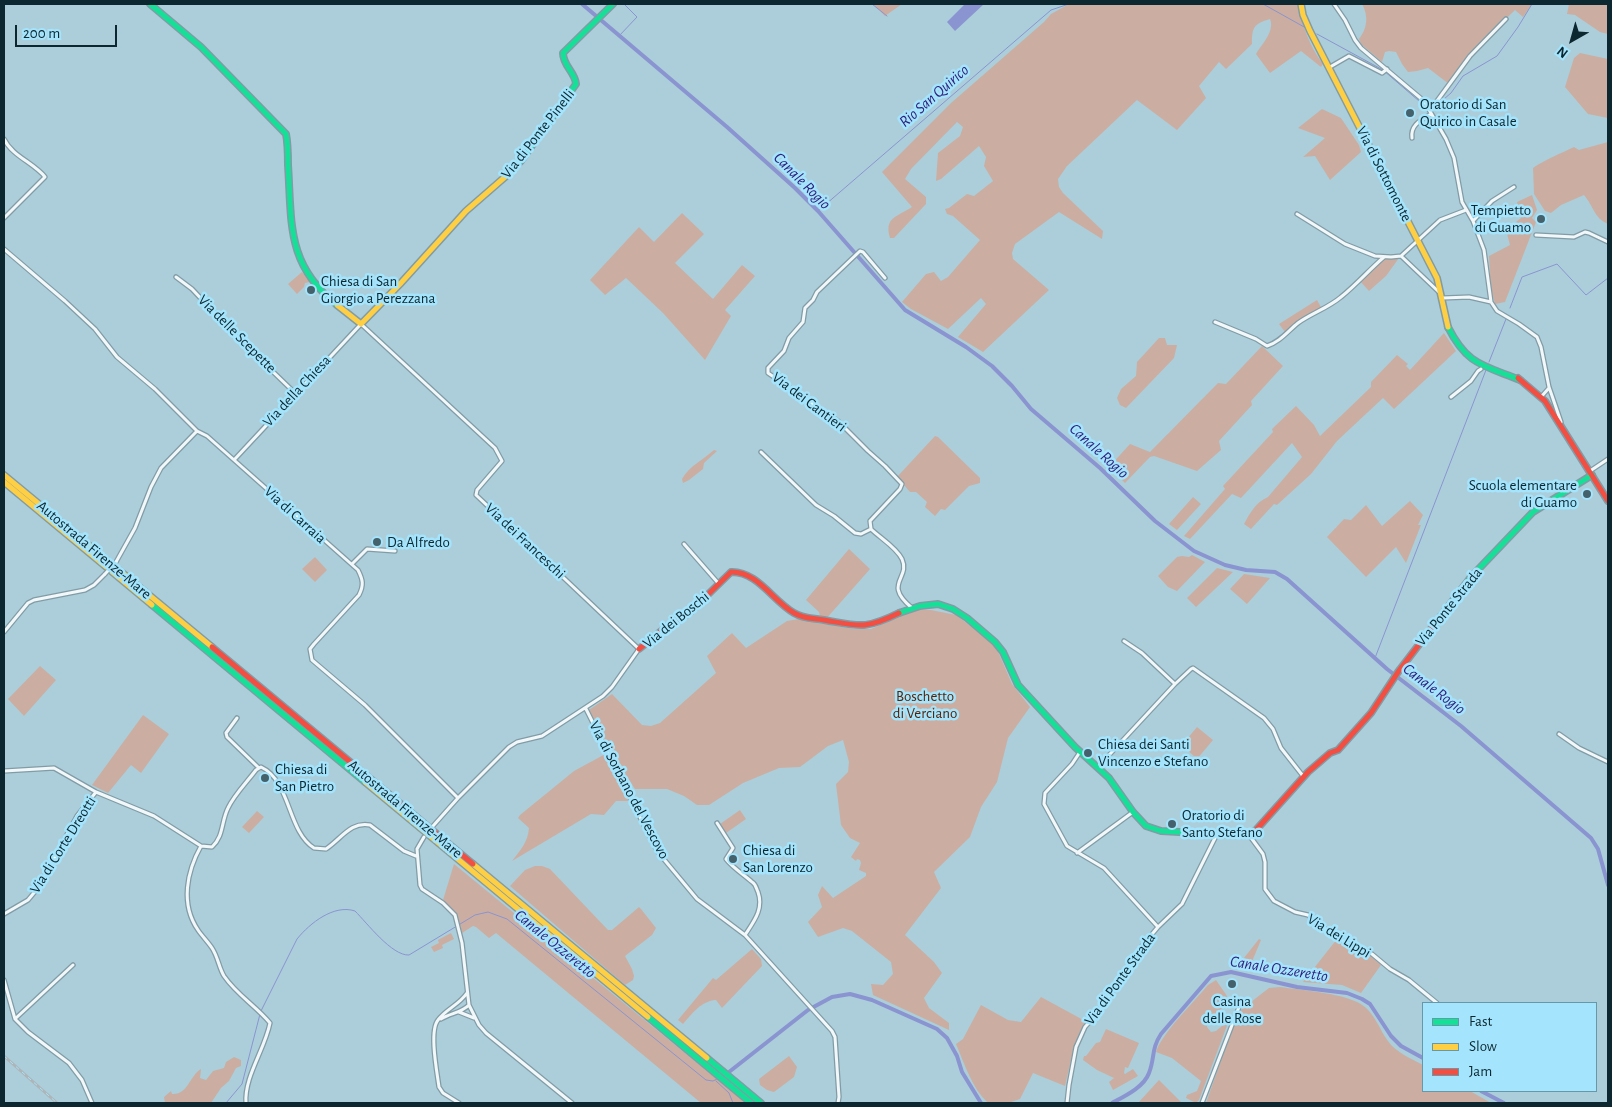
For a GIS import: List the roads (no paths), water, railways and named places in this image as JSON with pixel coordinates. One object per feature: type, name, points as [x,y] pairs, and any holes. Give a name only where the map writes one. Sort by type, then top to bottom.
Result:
[{"type":"main road","points":[[150,4],[201,47],[286,134],[292,228],[298,257],[304,270],[322,294],[361,324]]},
{"type":"main road","name":"Via di Ponte Pinelli","points":[[361,324],[466,211],[498,184],[520,161],[576,84],[575,76],[563,61],[563,53],[613,4]]},
{"type":"main road","name":"Via di Sottomonte","points":[[1301,4],[1310,31],[1437,278],[1448,326],[1459,346],[1484,369],[1520,380]]},
{"type":"main road","name":"Via di Sottomonte","points":[[1459,346],[1476,359],[1511,373],[1543,399],[1562,425],[1608,501]]},
{"type":"main road","name":"Via Ponte Strada","points":[[1303,776],[1332,750],[1339,749],[1371,713],[1398,672],[1471,578],[1525,520],[1540,507],[1591,473]]},
{"type":"main road","name":"Autostrada Firenze-Mare","points":[[4,475],[761,1103]]},
{"type":"main road","name":"Autostrada Firenze-Mare","points":[[4,482],[751,1103]]},
{"type":"main road","name":"Via dei Boschi","points":[[639,649],[671,623],[688,614],[731,572],[740,570],[751,577],[794,614],[804,618],[870,625],[912,608],[929,605],[944,606],[956,611],[979,628],[1000,648],[1011,675],[1018,685],[1080,752],[1118,789],[1133,812],[1146,826],[1156,830],[1217,834]]},
{"type":"main road","points":[[1217,834],[1249,835],[1303,776]]},
{"type":"street","points":[[1334,4],[1360,48],[1424,101],[1446,139],[1454,158],[1462,202],[1473,221],[1484,250],[1491,302],[1497,311],[1537,337],[1541,347],[1549,387],[1562,425]]},
{"type":"street","points":[[1427,106],[1437,101],[1470,56],[1506,19]]},
{"type":"street","points":[[1330,67],[1349,56],[1385,70]]},
{"type":"street","points":[[1412,138],[1414,127],[1418,122],[1431,114]]},
{"type":"street","points":[[4,139],[8,145],[45,177],[4,218]]},
{"type":"street","points":[[1473,221],[1492,201],[1514,187]]},
{"type":"street","points":[[1297,214],[1345,244],[1384,258],[1401,256],[1440,220],[1466,210]]},
{"type":"street","points":[[1536,235],[1574,237],[1585,232],[1608,242]]},
{"type":"street","name":"Via di Carraia","points":[[4,249],[95,329],[117,357],[155,389],[197,430],[207,436],[352,564],[363,579],[363,587],[359,595],[310,649],[312,660],[365,705],[458,798]]},
{"type":"street","name":"Via dei Cantieri","points":[[871,530],[870,521],[900,489],[902,484],[838,421],[770,376],[768,368],[784,351],[789,338],[803,322],[805,308],[818,292],[860,251],[863,252],[884,278]]},
{"type":"street","points":[[1401,256],[1442,297],[1469,297],[1491,302]]},
{"type":"street","points":[[1215,322],[1256,339],[1267,346],[1275,344],[1289,330],[1309,315],[1320,311],[1341,297],[1384,258]]},
{"type":"street","name":"Via delle Scepette","points":[[176,277],[192,289],[238,338],[295,393]]},
{"type":"street","name":"Via della Chiesa","points":[[234,460],[361,324]]},
{"type":"street","name":"Via dei Franceschi","points":[[361,324],[495,448],[502,461],[477,490],[476,495],[639,649]]},
{"type":"street","points":[[1451,397],[1471,382],[1478,371],[1484,369]]},
{"type":"street","points":[[1543,399],[1549,387]]},
{"type":"street","points":[[1543,399],[1552,394]]},
{"type":"street","points":[[4,632],[28,603],[34,600],[85,590],[94,585],[105,574],[116,562],[135,528],[151,486],[162,468],[180,446],[197,430]]},
{"type":"street","points":[[761,452],[810,500],[855,533],[861,534],[871,530],[894,550],[902,560],[903,565],[897,589],[900,596],[912,608]]},
{"type":"street","points":[[1591,473],[1608,459]]},
{"type":"street","points":[[684,544],[719,584]]},
{"type":"street","points":[[352,564],[367,550],[395,551]]},
{"type":"street","points":[[1124,641],[1142,653],[1175,684]]},
{"type":"street","name":"Via dei Boschi","points":[[433,826],[508,747],[517,742],[542,736],[603,696],[612,687],[639,649]]},
{"type":"street","points":[[1098,768],[1175,684],[1193,668],[1264,718],[1273,728],[1281,748],[1303,776]]},
{"type":"street","name":"Via di Sorbano del Vescovo","points":[[586,708],[657,851],[698,899],[745,935],[814,1010],[835,1037],[839,1103]]},
{"type":"street","points":[[237,718],[226,732],[227,737],[259,768],[264,768],[278,781],[290,812],[304,838],[314,848],[326,848],[350,829],[359,824],[364,824],[370,825],[404,851],[416,856]]},
{"type":"street","points":[[1558,734],[1579,748],[1608,762]]},
{"type":"street","points":[[1080,752],[1072,764],[1045,793],[1043,800],[1067,846],[1104,868],[1158,927]]},
{"type":"street","points":[[4,771],[54,768],[96,792],[154,816],[201,846],[212,847],[221,835],[230,804],[259,768]]},
{"type":"street","name":"Via di Corte Dreotti","points":[[4,914],[28,900],[38,888],[77,816],[96,792]]},
{"type":"street","points":[[1077,853],[1133,812]]},
{"type":"street","points":[[717,823],[734,848],[726,858],[731,866],[755,883],[759,896],[758,913],[745,935]]},
{"type":"street","name":"Via di Ponte Strada","points":[[1067,1103],[1076,1047],[1083,1032],[1128,965],[1158,927],[1182,904],[1217,834]]},
{"type":"street","name":"Via dei Lippi","points":[[1249,835],[1263,854],[1265,862],[1265,888],[1274,901],[1294,912],[1308,915],[1345,942],[1360,947],[1372,954],[1436,1002]]},
{"type":"street","points":[[424,837],[417,849],[416,856],[422,889],[451,909],[458,921],[469,1005],[475,1018],[486,1033],[572,1103]]},
{"type":"street","points":[[201,846],[194,858],[189,874],[187,894],[196,928],[217,956],[223,975],[270,1025],[247,1088],[246,1103]]},
{"type":"street","points":[[15,1018],[73,965]]},
{"type":"street","points":[[4,980],[5,989],[15,1018],[28,1032],[69,1063],[82,1080],[92,1103]]},
{"type":"street","points":[[459,1103],[443,1093],[438,1087],[434,1031],[436,1022],[458,1003],[467,992]]},
{"type":"street","points":[[458,1003],[469,1005]]},
{"type":"street","points":[[436,1022],[448,1014],[463,1011],[469,1005]]},
{"type":"street","points":[[1202,1103],[1239,1007]]},
{"type":"street","points":[[458,1012],[475,1018]]},
{"type":"water","points":[[965,4],[984,4],[955,31],[947,22]]},
{"type":"waterway","name":"Canale Rogio","points":[[582,4],[727,127],[795,188],[818,211],[905,310],[966,347],[992,366],[1031,409],[1100,468],[1155,521],[1194,551],[1225,565],[1246,570],[1275,572],[1287,579],[1387,669],[1461,726],[1591,838],[1598,849],[1608,885]]},
{"type":"waterway","points":[[619,36],[637,17],[624,4]]},
{"type":"waterway","points":[[872,4],[887,16]]},
{"type":"waterway","name":"Rio San Quirico","points":[[818,211],[1051,10],[1069,4]]},
{"type":"waterway","name":"Rio San Quirico","points":[[1263,4],[1306,28]]},
{"type":"waterway","name":"Rio San Quirico","points":[[1432,107],[1451,93],[1463,76],[1497,56],[1532,4]]},
{"type":"waterway","name":"Rio San Quirico","points":[[1317,34],[1383,70],[1419,101]]},
{"type":"waterway","points":[[1510,308],[1522,277],[1557,264],[1586,295],[1608,278]]},
{"type":"waterway","points":[[1489,362],[1506,319]]},
{"type":"waterway","points":[[1375,658],[1486,370]]},
{"type":"waterway","name":"Canale Ozzeretto","points":[[261,1011],[297,939],[323,916],[339,910],[355,911],[388,945],[402,954],[409,955],[475,915],[488,912],[507,919],[706,1080],[713,1081],[717,1079]]},
{"type":"waterway","name":"Canale Ozzeretto","points":[[1112,1103],[1134,1091],[1147,1078],[1154,1049],[1161,1034],[1211,976],[1231,972],[1297,987],[1347,993],[1362,999],[1370,1004],[1391,1036],[1401,1046],[1422,1057]]},
{"type":"waterway","name":"Canale Ozzeretto","points":[[729,1072],[808,1010],[832,997],[850,994],[872,1000],[937,1029],[947,1038],[957,1056],[962,1072],[981,1103]]},
{"type":"waterway","name":"Canale Ozzeretto","points":[[226,1103],[242,1084],[260,1014]]},
{"type":"waterway","points":[[716,1081],[729,1093],[733,1103]]},
{"type":"waterway","name":"Canale Ozzeretto","points":[[1483,1092],[1504,1103]]},
{"type":"railway","points":[[4,1056],[57,1103]]},
{"type":"place","name":"Oratorio di San Quirico in Casale","points":[[1410,113]]},
{"type":"place","name":"Tempietto di Guamo","points":[[1541,219]]},
{"type":"place","name":"Chiesa di San Giorgio a Perezzana","points":[[311,290]]},
{"type":"place","name":"Scuola elementare di Guamo","points":[[1587,494]]},
{"type":"place","name":"Da Alfredo","points":[[377,542]]},
{"type":"place","name":"Chiesa dei Santi Vincenzo e Stefano","points":[[1088,753]]},
{"type":"place","name":"Chiesa di San Pietro","points":[[265,778]]},
{"type":"place","name":"Oratorio di Santo Stefano","points":[[1172,824]]},
{"type":"place","name":"Chiesa di San Lorenzo","points":[[733,859]]},
{"type":"place","name":"Casina delle Rose","points":[[1232,984]]},
{"type":"park label","name":"Boschetto di Verciano","points":[[925,704]]}]
